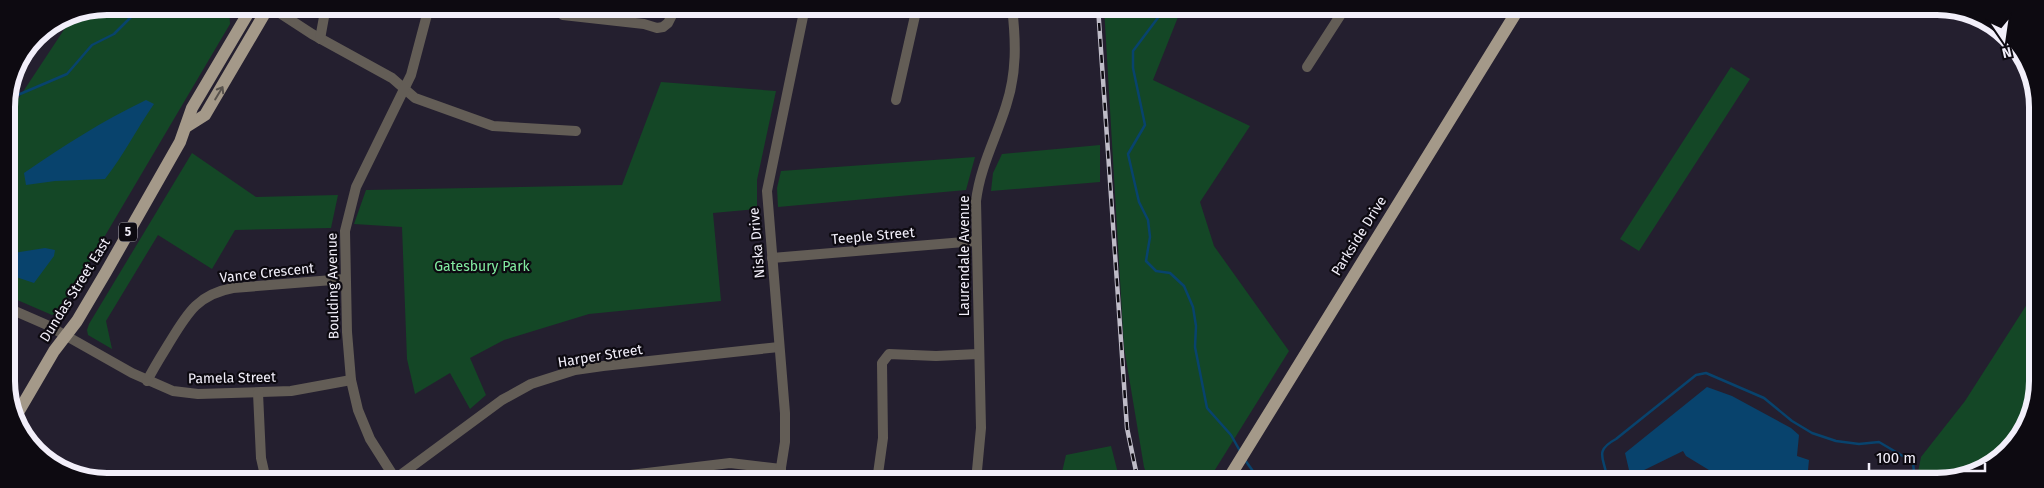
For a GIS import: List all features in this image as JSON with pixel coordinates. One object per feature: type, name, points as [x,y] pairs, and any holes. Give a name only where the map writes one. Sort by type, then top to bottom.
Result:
[{"type":"main road","points":[[241,15],[242,24]]},
{"type":"main road","name":"Dundas Street East","points":[[20,410],[54,351],[106,272],[172,157],[186,127],[192,108],[248,15]]},
{"type":"main road","points":[[186,127],[205,115],[267,15]]},
{"type":"main road","name":"Parkside Drive","points":[[1232,473],[1515,15]]},
{"type":"street","points":[[282,15],[392,78],[415,98],[493,126],[576,131]]},
{"type":"street","points":[[320,38],[324,15]]},
{"type":"street","name":"Boulding Avenue","points":[[391,473],[370,439],[358,410],[351,380],[345,279],[345,231],[353,195],[365,166],[404,88],[416,56],[427,15]]},
{"type":"street","points":[[563,15],[644,24],[657,28],[663,27],[668,23],[672,15]]},
{"type":"street","name":"Niska Drive","points":[[780,473],[785,430],[767,202],[767,181],[803,15]]},
{"type":"street","points":[[896,100],[915,15]]},
{"type":"street","name":"Laurendale Avenue","points":[[977,473],[981,428],[976,201],[979,180],[1006,107],[1013,79],[1015,49],[1013,15]]},
{"type":"street","points":[[1308,67],[1341,15]]},
{"type":"street","name":"Teeple Street","points":[[772,258],[976,241]]},
{"type":"street","name":"Vance Crescent","points":[[147,380],[187,313],[207,296],[233,288],[345,279]]},
{"type":"street","name":"Pamela Street","points":[[15,311],[66,335],[147,380],[164,388],[184,393],[291,391],[351,380]]},
{"type":"street","name":"Harper Street","points":[[403,473],[483,411],[531,384],[575,370],[779,347]]},
{"type":"street","points":[[878,473],[883,438],[882,363],[889,354],[936,356],[978,354]]},
{"type":"street","points":[[258,393],[260,458],[264,473]]},
{"type":"street","points":[[660,473],[730,463],[781,469]]},
{"type":"green space","points":[[107,15],[229,15],[230,24],[60,312],[52,315],[15,299],[15,104],[68,23],[89,17]]},
{"type":"green space","points":[[1104,15],[1178,15],[1153,80],[1250,126],[1200,202],[1214,246],[1289,351],[1213,473],[1146,473],[1124,347]]},
{"type":"green space","points":[[1731,67],[1750,79],[1639,251],[1620,239]]},
{"type":"green space","name":"Gatesbury Park","points":[[661,82],[776,91],[757,180],[757,209],[713,213],[721,301],[589,314],[504,340],[470,358],[486,395],[470,409],[450,373],[415,394],[407,359],[402,227],[354,224],[366,190],[622,185]]},
{"type":"green space","points":[[1100,145],[1100,182],[991,191],[993,173],[1002,154]]},
{"type":"green space","points":[[192,153],[256,197],[338,195],[331,228],[235,230],[212,269],[158,235],[106,321],[112,349],[88,335],[89,324]]},
{"type":"green space","points":[[975,157],[966,190],[778,207],[777,188],[781,171]]},
{"type":"green space","points":[[2029,301],[2029,387],[2024,411],[2017,427],[1998,450],[1983,461],[1961,470],[1943,473],[1918,473],[1921,457],[1965,401]]},
{"type":"green space","points":[[1111,446],[1118,473],[1062,473],[1066,455]]},
{"type":"water","points":[[146,100],[154,104],[105,179],[55,181],[26,185],[24,173],[84,134]]},
{"type":"water","points":[[45,248],[55,250],[54,256],[34,283],[15,277],[15,253]]},
{"type":"water","points":[[1707,387],[1732,396],[1791,428],[1799,435],[1797,456],[1809,460],[1808,470],[1804,473],[1714,473],[1686,456],[1683,451],[1638,473],[1632,473],[1629,470],[1625,453]]},
{"type":"waterway","points":[[16,96],[67,74],[92,45],[114,34],[133,15]]},
{"type":"waterway","points":[[1160,15],[1133,51],[1133,68],[1145,125],[1128,154],[1139,202],[1148,220],[1150,237],[1146,261],[1156,271],[1170,273],[1184,286],[1193,307],[1196,326],[1195,347],[1207,408],[1231,435],[1240,451]]},
{"type":"waterway","points":[[1606,473],[1602,456],[1604,448],[1696,375],[1706,373],[1764,398],[1792,421],[1812,433],[1836,441],[1859,444],[1879,442],[1913,462],[1914,473]]},
{"type":"waterway","points":[[1245,460],[1254,473]]},
{"type":"railway","points":[[1099,15],[1127,428],[1136,473]]}]
